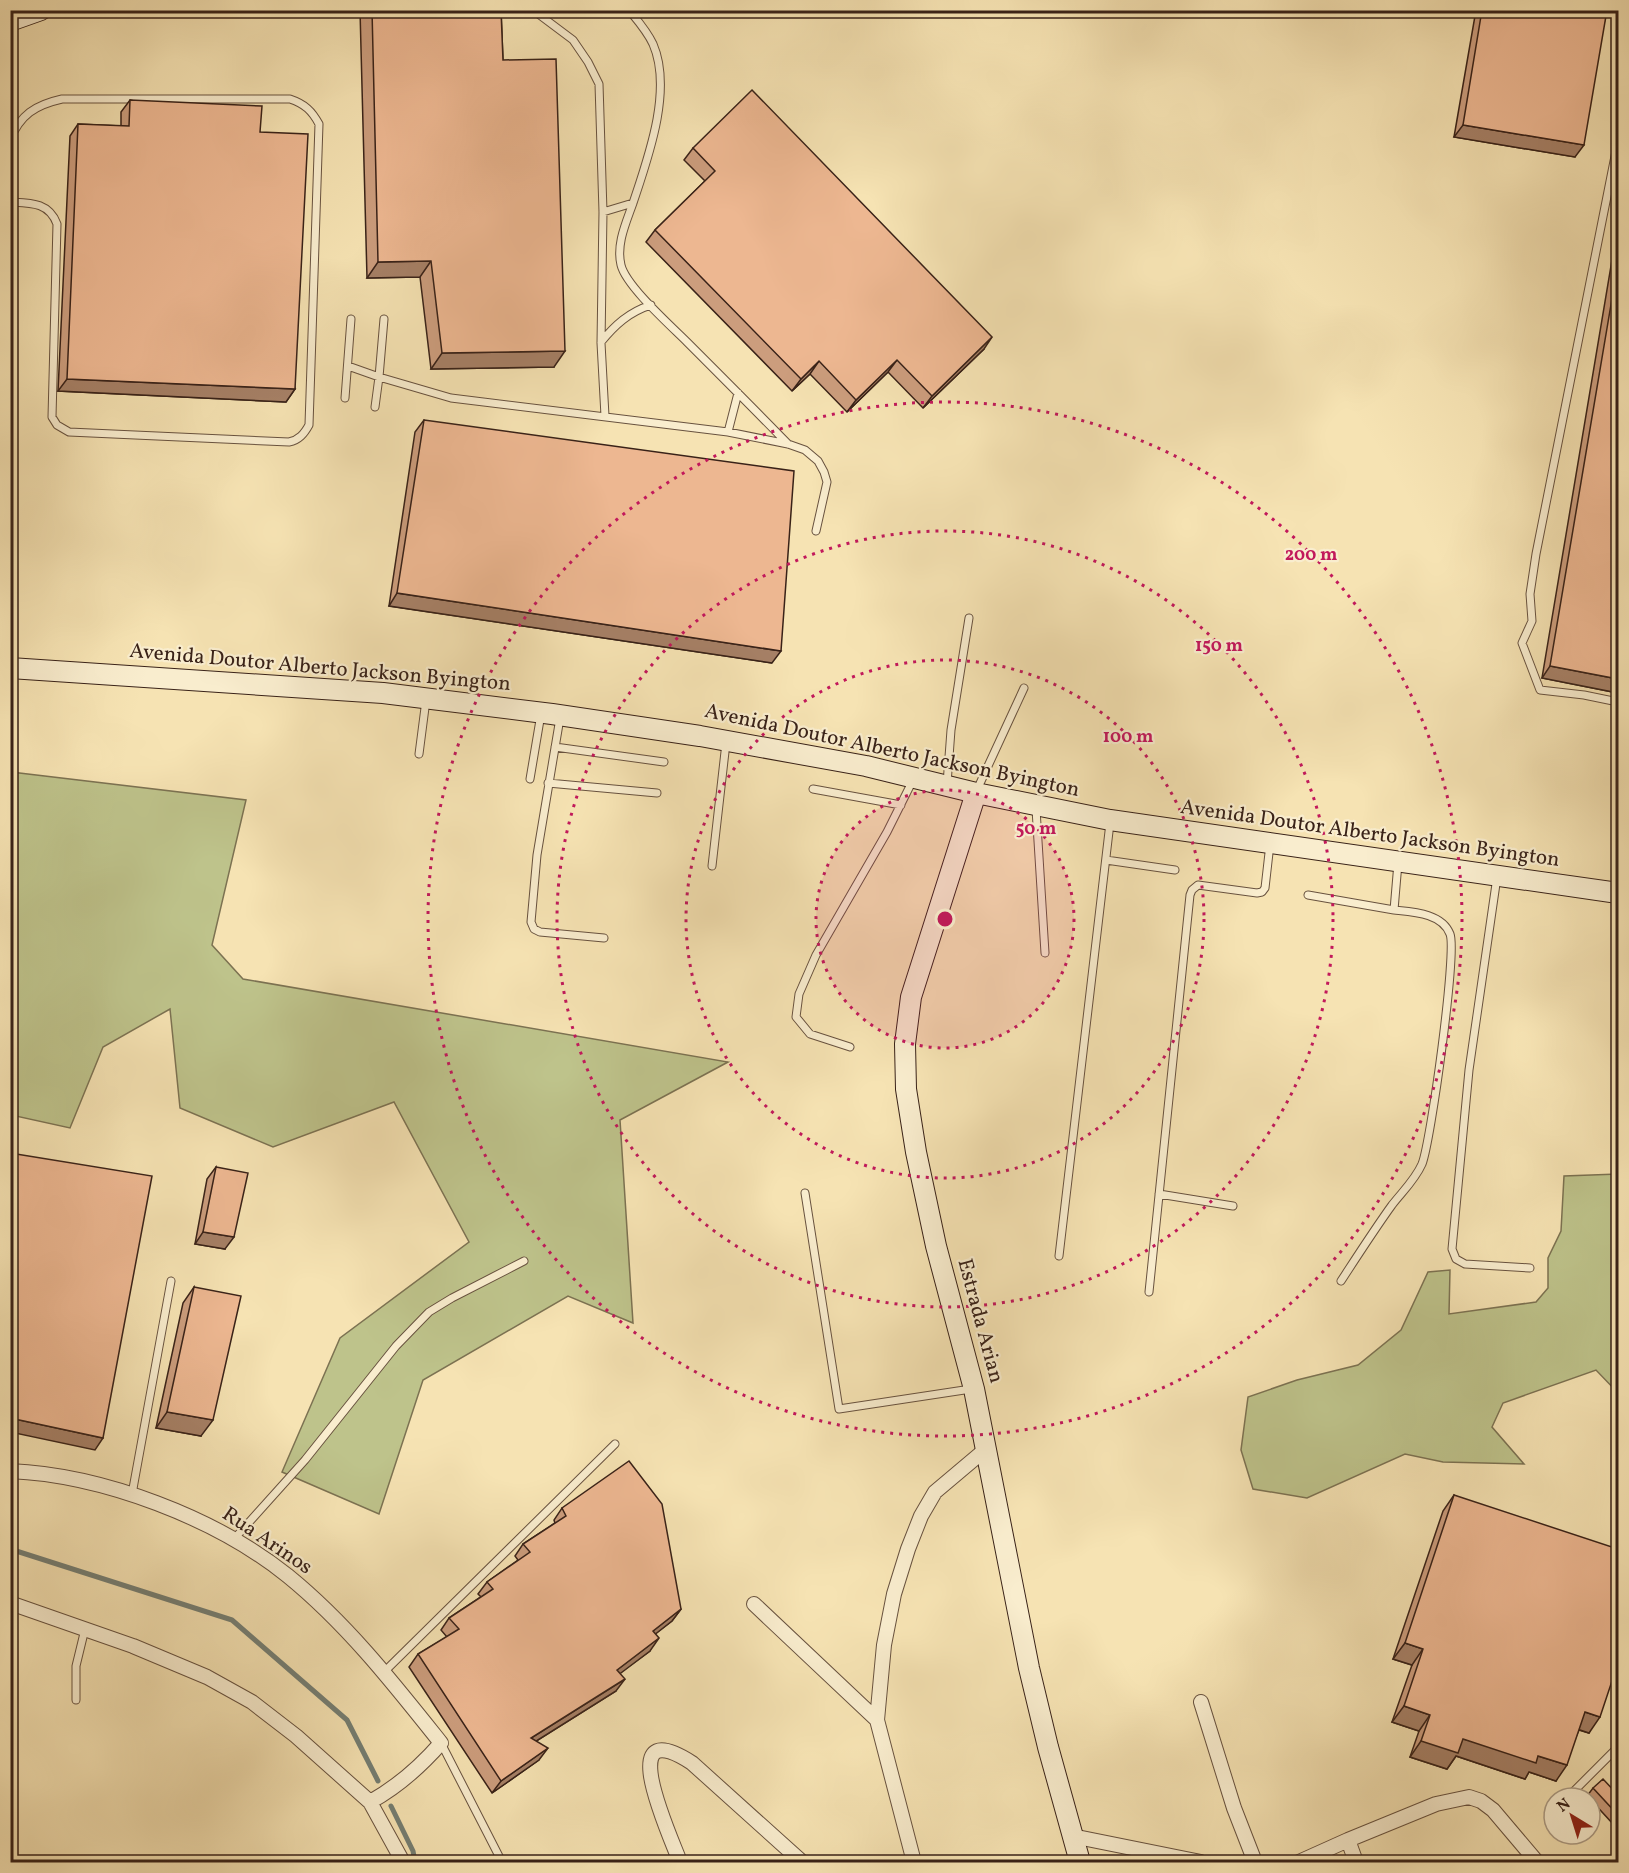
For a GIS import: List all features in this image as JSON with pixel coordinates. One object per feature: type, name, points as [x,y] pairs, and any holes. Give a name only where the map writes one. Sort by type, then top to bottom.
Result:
[{"type":"main road","points":[[10,21],[41,10]]},
{"type":"main road","name":"Avenida Doutor Alberto Jackson Byington","points":[[10,668],[382,693],[551,714],[726,741],[866,766],[976,793],[1110,820],[1618,893]]},
{"type":"main road","name":"Estrada Arian","points":[[976,793],[911,997],[905,1044],[906,1089],[916,1152],[936,1246],[974,1389],[1029,1668],[1048,1748],[1080,1863]]},
{"type":"street","points":[[914,1863],[877,1719],[884,1645],[894,1594],[921,1516],[935,1492],[986,1449]]},
{"type":"street","name":"Rua Arinos","points":[[10,1471],[100,1485],[132,1494],[182,1513],[234,1539],[287,1575],[328,1613],[384,1672],[441,1743]]},
{"type":"street","points":[[10,1603],[85,1629],[207,1677],[252,1702],[296,1736],[370,1802],[403,1863]]},
{"type":"street","points":[[754,1604],[877,1719]]},
{"type":"street","points":[[1201,1702],[1255,1863]]},
{"type":"street","points":[[370,1802],[412,1772],[441,1743]]},
{"type":"street","points":[[680,1863],[651,1783],[649,1769],[650,1760],[656,1752],[666,1749],[676,1753],[709,1778],[802,1863]]},
{"type":"street","points":[[1299,1863],[1436,1804],[1469,1797],[1482,1801],[1493,1810],[1536,1863]]},
{"type":"street","points":[[1072,1836],[1202,1863]]},
{"type":"street","points":[[1348,1840],[1356,1863]]},
{"type":"lane","points":[[533,10],[573,40],[599,84],[603,212],[601,343],[605,416]]},
{"type":"lane","points":[[629,10],[644,27],[653,44],[658,60],[660,93],[651,148],[623,229],[619,252],[621,268],[651,305],[788,444]]},
{"type":"lane","points":[[10,140],[22,117],[47,102],[62,99],[291,99],[310,110],[319,124],[309,425],[306,431],[294,441],[289,442],[69,432],[62,429],[52,417],[57,224],[44,207],[36,203],[10,202]]},
{"type":"lane","points":[[1618,141],[1536,554],[1530,594],[1532,621],[1522,643],[1540,690],[1618,702]]},
{"type":"lane","points":[[603,212],[633,203]]},
{"type":"lane","points":[[601,343],[624,318],[636,310],[651,305]]},
{"type":"lane","points":[[345,398],[351,319]]},
{"type":"lane","points":[[375,407],[384,319]]},
{"type":"lane","points":[[348,366],[451,398],[728,432],[788,444],[805,450],[818,461],[824,472],[827,482],[816,531]]},
{"type":"lane","points":[[728,432],[738,393]]},
{"type":"lane","points":[[947,786],[951,730],[969,618]]},
{"type":"lane","points":[[976,793],[1024,688]]},
{"type":"lane","points":[[419,754],[426,699]]},
{"type":"lane","points":[[551,714],[555,747],[537,855],[531,926],[540,932],[604,938]]},
{"type":"lane","points":[[530,779],[551,714]]},
{"type":"lane","points":[[712,866],[726,741]]},
{"type":"lane","points":[[555,747],[664,762]]},
{"type":"lane","points":[[850,1047],[810,1034],[796,1017],[799,994],[816,955],[914,778]]},
{"type":"lane","points":[[548,783],[657,793]]},
{"type":"lane","points":[[813,789],[901,805]]},
{"type":"lane","points":[[1035,805],[1045,953]]},
{"type":"lane","points":[[1059,1256],[1110,820]]},
{"type":"lane","points":[[1149,1292],[1192,890],[1198,885],[1262,892],[1265,888],[1270,844]]},
{"type":"lane","points":[[1106,860],[1175,870]]},
{"type":"lane","points":[[1394,909],[1398,863]]},
{"type":"lane","points":[[1497,877],[1469,1070],[1452,1249],[1456,1259],[1465,1264],[1530,1268]]},
{"type":"lane","points":[[1308,895],[1423,913],[1444,925],[1450,933],[1452,942],[1433,1114],[1422,1163],[1416,1176],[1391,1207],[1341,1281]]},
{"type":"lane","points":[[805,1193],[839,1409],[974,1389]]},
{"type":"lane","points":[[1159,1194],[1233,1206]]},
{"type":"lane","points":[[234,1539],[305,1460],[396,1346],[429,1312],[524,1261]]},
{"type":"lane","points":[[132,1494],[171,1281]]},
{"type":"lane","points":[[384,1672],[615,1444]]},
{"type":"lane","points":[[76,1700],[76,1666],[85,1629]]},
{"type":"lane","points":[[441,1743],[502,1863]]},
{"type":"lane","points":[[1579,1786],[1618,1747]]},
{"type":"green space","points":[[11,772],[246,800],[212,945],[243,979],[728,1062],[620,1120],[633,1323],[568,1296],[423,1380],[379,1514],[282,1472],[340,1338],[469,1242],[394,1102],[273,1147],[180,1108],[170,1009],[103,1047],[70,1128],[11,1115]]},
{"type":"green space","points":[[1618,1174],[1618,1393],[1596,1370],[1503,1403],[1492,1427],[1524,1464],[1443,1462],[1405,1454],[1307,1498],[1253,1489],[1241,1450],[1248,1397],[1297,1380],[1358,1365],[1401,1330],[1428,1272],[1450,1270],[1449,1314],[1536,1302],[1548,1288],[1548,1258],[1561,1231],[1564,1176]]},
{"type":"building","points":[[372,10],[501,10],[503,60],[556,59],[565,351],[442,353],[431,261],[378,262]]},
{"type":"building","points":[[1482,10],[1607,10],[1584,145],[1463,125]]},
{"type":"building","points":[[752,90],[992,337],[932,396],[897,360],[856,400],[819,361],[801,379],[655,230],[715,171],[693,148]]},
{"type":"building","points":[[130,100],[262,106],[260,132],[308,134],[295,389],[67,379],[78,124],[129,126]]},
{"type":"building","points":[[1618,263],[1618,679],[1550,666]]},
{"type":"building","points":[[424,420],[794,471],[781,651],[397,593]]},
{"type":"building","points":[[10,1153],[152,1176],[103,1438],[10,1418]]},
{"type":"building","points":[[216,1167],[248,1173],[234,1237],[203,1232]]},
{"type":"building","points":[[194,1287],[241,1296],[213,1420],[167,1412]]},
{"type":"building","points":[[629,1461],[662,1504],[681,1609],[653,1631],[659,1638],[617,1670],[625,1679],[531,1738],[548,1748],[501,1781],[418,1654],[459,1629],[449,1618],[493,1589],[487,1582],[530,1552],[523,1544],[566,1516],[562,1508]]},
{"type":"building","points":[[1454,1495],[1618,1549],[1618,1663],[1600,1717],[1585,1712],[1567,1765],[1538,1756],[1536,1763],[1463,1739],[1458,1753],[1421,1741],[1430,1715],[1404,1706],[1423,1649],[1405,1643]]},
{"type":"building","points":[[1603,1779],[1618,1795],[1618,1815],[1602,1798],[1602,1786],[1595,1786]]},
{"type":"waterway","points":[[10,1549],[232,1620],[347,1720],[378,1781]]},
{"type":"waterway","points":[[391,1806],[413,1851],[415,1862]]}]
